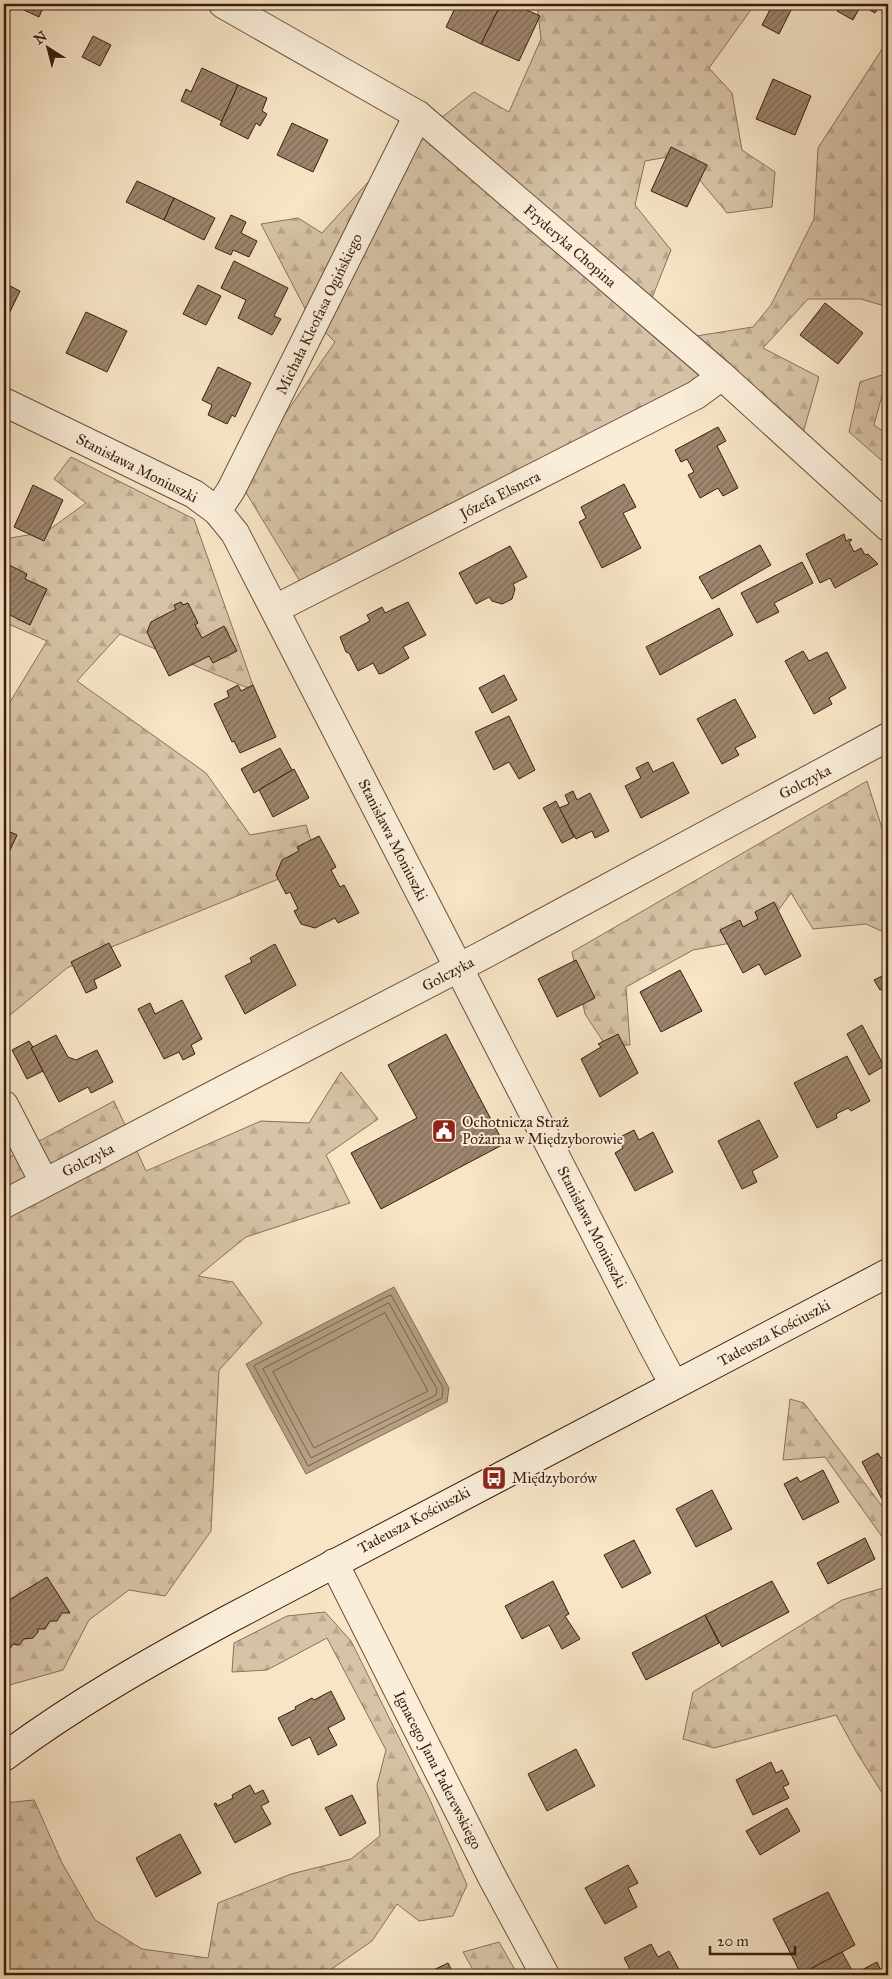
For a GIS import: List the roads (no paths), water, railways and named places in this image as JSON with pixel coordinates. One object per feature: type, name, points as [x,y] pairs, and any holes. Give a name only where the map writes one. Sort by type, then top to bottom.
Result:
[{"type":"street","name":"Fryderyka Chopina","points":[[224,4],[418,115],[722,376],[888,527]]},
{"type":"street","name":"Michała Kleofasa Ogińskiego","points":[[217,510],[232,490],[418,115]]},
{"type":"street","name":"Józefa Elsnera","points":[[275,609],[696,395],[722,376]]},
{"type":"street","name":"Stanisława Moniuszki","points":[[5,406],[194,494],[217,510],[235,533],[674,1385]]},
{"type":"street","name":"Golczyka","points":[[4,1204],[459,968],[888,737]]},
{"type":"street","points":[[4,1104],[44,1182]]},
{"type":"street","name":"Tadeusza Kościuszki","points":[[4,1757],[31,1736],[126,1675],[334,1563],[888,1273]]},
{"type":"street","name":"Ignacego Jana Paderewskiego","points":[[334,1563],[491,1875],[545,1975]]},
{"type":"water","points":[[394,1287],[449,1388],[447,1402],[306,1474],[246,1364]]},
{"type":"place","name":"Ochotnicza Straż Pożarna w Międzyborowie","points":[[444,1131]]},
{"type":"place","name":"Międzyborów","points":[[494,1478]]}]
